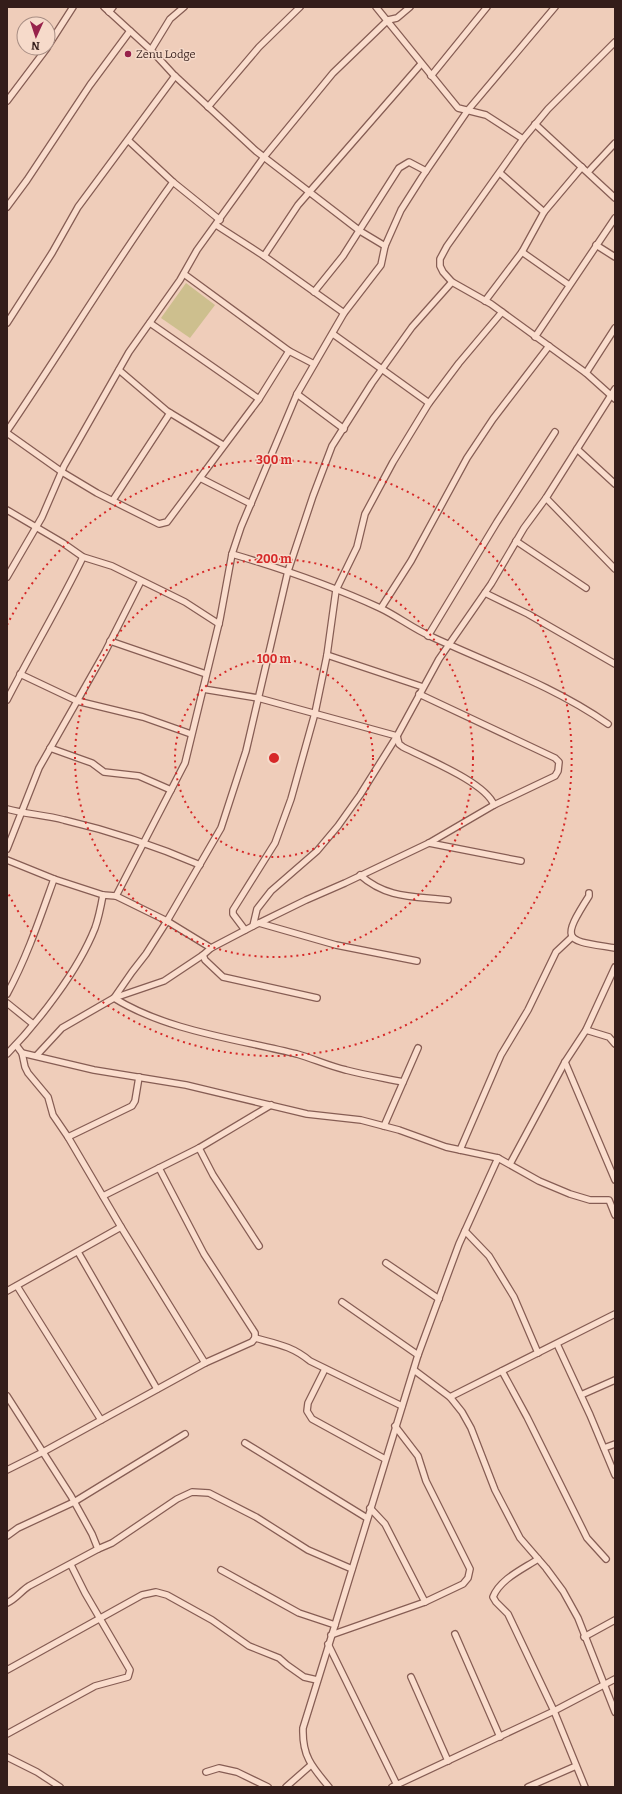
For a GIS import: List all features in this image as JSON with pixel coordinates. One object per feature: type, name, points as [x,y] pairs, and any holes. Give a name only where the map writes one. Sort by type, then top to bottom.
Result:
[{"type":"street","points":[[56,33],[73,7]]},
{"type":"street","points":[[104,7],[111,9],[130,31],[151,50],[175,76],[264,157],[297,184],[310,192],[360,231],[385,246]]},
{"type":"street","points":[[151,50],[170,19],[184,7]]},
{"type":"street","points":[[208,107],[259,47],[300,7]]},
{"type":"street","points":[[376,7],[388,20],[404,44],[458,108],[486,115],[523,139]]},
{"type":"street","points":[[7,577],[42,517],[62,472],[119,370],[184,274],[197,250],[264,157],[333,73],[358,47],[388,20],[397,18],[410,7]]},
{"type":"street","points":[[431,76],[487,7]]},
{"type":"street","points":[[116,896],[185,762],[219,624],[232,554],[241,527],[297,394],[344,313],[381,265],[385,246],[401,210],[426,170],[468,110],[555,7]]},
{"type":"street","points":[[7,207],[27,180],[90,85],[130,31]]},
{"type":"street","points":[[613,397],[586,373],[502,312],[452,282],[440,266],[440,258],[447,246],[535,124],[615,42]]},
{"type":"street","points":[[7,101],[40,56]]},
{"type":"street","points":[[264,256],[298,204],[422,64]]},
{"type":"street","points":[[7,323],[52,253],[78,207],[175,76]]},
{"type":"street","points":[[535,124],[615,198]]},
{"type":"street","points":[[129,140],[218,222],[344,313]]},
{"type":"street","points":[[588,172],[615,143]]},
{"type":"street","points":[[314,292],[343,256],[399,168],[405,163],[409,162],[426,170]]},
{"type":"street","points":[[485,301],[522,252],[544,212],[582,167]]},
{"type":"street","points":[[500,173],[544,212]]},
{"type":"street","points":[[173,182],[137,231],[57,357],[7,432],[62,472],[97,493],[159,524],[164,523],[167,522],[223,444],[259,399],[289,351]]},
{"type":"street","points":[[535,337],[615,218]]},
{"type":"street","points":[[596,245],[615,257]]},
{"type":"street","points":[[522,252],[569,285]]},
{"type":"street","points":[[184,274],[289,351],[314,364]]},
{"type":"street","points":[[114,998],[146,954],[167,921],[221,828],[246,751],[288,570],[332,446],[382,369],[412,327],[452,282]]},
{"type":"street","points":[[245,930],[233,914],[233,910],[275,843],[291,799],[315,713],[327,654],[336,590],[357,547],[365,514],[393,462],[429,403],[459,363],[502,312]]},
{"type":"street","points":[[150,323],[259,399]]},
{"type":"street","points":[[586,373],[615,328]]},
{"type":"street","points":[[333,334],[429,403]]},
{"type":"street","points":[[381,608],[411,561],[467,458],[493,419],[549,346]]},
{"type":"street","points":[[119,370],[170,413],[223,444]]},
{"type":"street","points":[[253,926],[257,909],[271,891],[317,851],[338,826],[360,795],[397,736],[423,687],[449,645],[485,593],[516,541],[613,397],[615,389]]},
{"type":"street","points":[[297,394],[344,429]]},
{"type":"street","points":[[113,500],[170,413]]},
{"type":"street","points":[[428,636],[497,522],[555,432]]},
{"type":"street","points":[[577,449],[615,484]]},
{"type":"street","points":[[200,478],[251,504]]},
{"type":"street","points":[[546,498],[615,569]]},
{"type":"street","points":[[7,510],[36,526],[83,557],[112,566],[184,602],[219,624]]},
{"type":"street","points":[[516,541],[586,588]]},
{"type":"street","points":[[232,554],[288,570],[381,608],[428,636],[550,690],[587,709],[608,724]]},
{"type":"street","points":[[7,700],[20,674],[62,602],[83,557]]},
{"type":"street","points":[[7,848],[38,768],[110,641],[141,581]]},
{"type":"street","points":[[485,593],[528,614],[614,661]]},
{"type":"street","points":[[110,641],[206,674]]},
{"type":"street","points":[[327,654],[423,687]]},
{"type":"street","points":[[20,674],[77,700],[143,717],[191,734]]},
{"type":"street","points":[[203,690],[258,698],[397,736]]},
{"type":"street","points":[[37,1055],[62,1028],[114,998],[164,981],[211,948],[245,930],[429,843],[494,805],[555,776],[560,762],[555,758],[419,694]]},
{"type":"street","points":[[397,736],[399,744],[403,747],[474,784],[489,796],[494,805]]},
{"type":"street","points":[[50,748],[92,763],[96,768],[104,772],[139,776],[171,790]]},
{"type":"street","points":[[7,809],[62,819],[144,843],[200,865]]},
{"type":"street","points":[[429,843],[521,861]]},
{"type":"street","points":[[7,860],[54,879],[103,895],[116,896],[167,921],[211,948]]},
{"type":"street","points":[[360,875],[374,887],[393,894],[448,900]]},
{"type":"street","points":[[7,994],[32,944],[54,879]]},
{"type":"street","points":[[589,893],[589,896],[573,921],[570,932],[572,937],[578,942],[615,948]]},
{"type":"street","points":[[7,1054],[16,1045],[59,990],[85,949],[95,928],[103,895]]},
{"type":"street","points":[[259,923],[336,945],[417,961]]},
{"type":"street","points":[[460,1150],[501,1055],[528,1010],[556,952],[572,937]]},
{"type":"street","points":[[203,955],[223,977],[317,998]]},
{"type":"street","points":[[510,1164],[565,1062],[586,1030],[615,967]]},
{"type":"street","points":[[114,998],[134,1010],[160,1020],[242,1042],[298,1054],[346,1070],[403,1082]]},
{"type":"street","points":[[7,1004],[33,1024]]},
{"type":"street","points":[[586,1030],[609,1037],[615,1044]]},
{"type":"street","points":[[16,1045],[22,1053],[25,1066],[48,1097],[54,1115],[121,1228],[205,1363]]},
{"type":"street","points":[[384,1126],[418,1048]]},
{"type":"street","points":[[22,1053],[37,1055],[94,1070],[186,1085],[307,1114],[361,1120],[399,1130],[446,1147],[498,1158],[538,1181],[570,1194],[590,1200],[609,1200],[615,1197]]},
{"type":"street","points":[[565,1062],[615,1180]]},
{"type":"street","points":[[68,1137],[132,1106],[135,1101],[139,1077]]},
{"type":"street","points":[[103,1196],[199,1148],[271,1105]]},
{"type":"street","points":[[199,1148],[214,1175],[259,1246]]},
{"type":"street","points":[[329,1787],[311,1765],[302,1742],[303,1728],[316,1680],[335,1625],[418,1355],[465,1230],[498,1158]]},
{"type":"street","points":[[7,1470],[43,1452],[205,1363],[252,1342],[255,1338],[255,1333],[204,1254],[159,1168]]},
{"type":"street","points":[[609,1200],[615,1215]]},
{"type":"street","points":[[7,1291],[121,1228]]},
{"type":"street","points":[[465,1230],[489,1256],[514,1297],[538,1353]]},
{"type":"street","points":[[78,1252],[157,1389]]},
{"type":"street","points":[[386,1263],[439,1299]]},
{"type":"street","points":[[17,1286],[101,1420]]},
{"type":"street","points":[[342,1302],[418,1355]]},
{"type":"street","points":[[450,1397],[615,1314]]},
{"type":"street","points":[[255,1338],[288,1346],[300,1352],[310,1361],[402,1406]]},
{"type":"street","points":[[556,1344],[581,1395],[615,1475]]},
{"type":"street","points":[[325,1368],[308,1403],[307,1411],[312,1419],[385,1460]]},
{"type":"street","points":[[414,1370],[450,1397],[471,1428],[490,1478],[512,1524],[520,1538],[563,1591],[578,1618],[584,1637],[615,1712]]},
{"type":"street","points":[[502,1371],[528,1417],[587,1538],[606,1559]]},
{"type":"street","points":[[581,1395],[615,1380]]},
{"type":"street","points":[[7,1396],[74,1502],[92,1534],[98,1549]]},
{"type":"street","points":[[331,1635],[425,1602],[463,1584],[468,1578],[470,1570],[426,1481],[418,1456],[395,1426]]},
{"type":"street","points":[[7,1536],[18,1528],[74,1502],[185,1434]]},
{"type":"street","points":[[245,1443],[367,1518]]},
{"type":"street","points":[[604,1448],[615,1444]]},
{"type":"street","points":[[7,1603],[18,1597],[23,1590],[29,1586],[112,1543],[177,1499],[192,1492],[210,1493],[256,1517],[308,1550],[352,1569]]},
{"type":"street","points":[[370,1508],[385,1524],[425,1602]]},
{"type":"street","points":[[538,1559],[507,1579],[496,1590],[493,1597],[508,1614],[554,1710],[585,1787]]},
{"type":"street","points":[[7,1734],[95,1686],[128,1677],[130,1670],[71,1565]]},
{"type":"street","points":[[221,1570],[299,1613],[335,1625]]},
{"type":"street","points":[[7,1670],[99,1617],[142,1595],[156,1592],[168,1595],[212,1620],[249,1646],[279,1658],[286,1665],[304,1677],[316,1680]]},
{"type":"street","points":[[584,1637],[615,1620]]},
{"type":"street","points":[[455,1634],[500,1736]]},
{"type":"street","points":[[328,1644],[394,1786],[604,1686],[615,1679]]},
{"type":"street","points":[[411,1677],[448,1761]]},
{"type":"street","points":[[7,1757],[37,1772],[60,1787]]},
{"type":"street","points":[[286,1787],[311,1765]]},
{"type":"street","points":[[528,1787],[576,1766]]},
{"type":"street","points":[[206,1772],[219,1768],[237,1772],[268,1787]]},
{"type":"shaded area","points":[[186,283],[215,305],[190,338],[161,318]]},
{"type":"place","name":"Zenu Lodge","points":[[128,54]]}]
